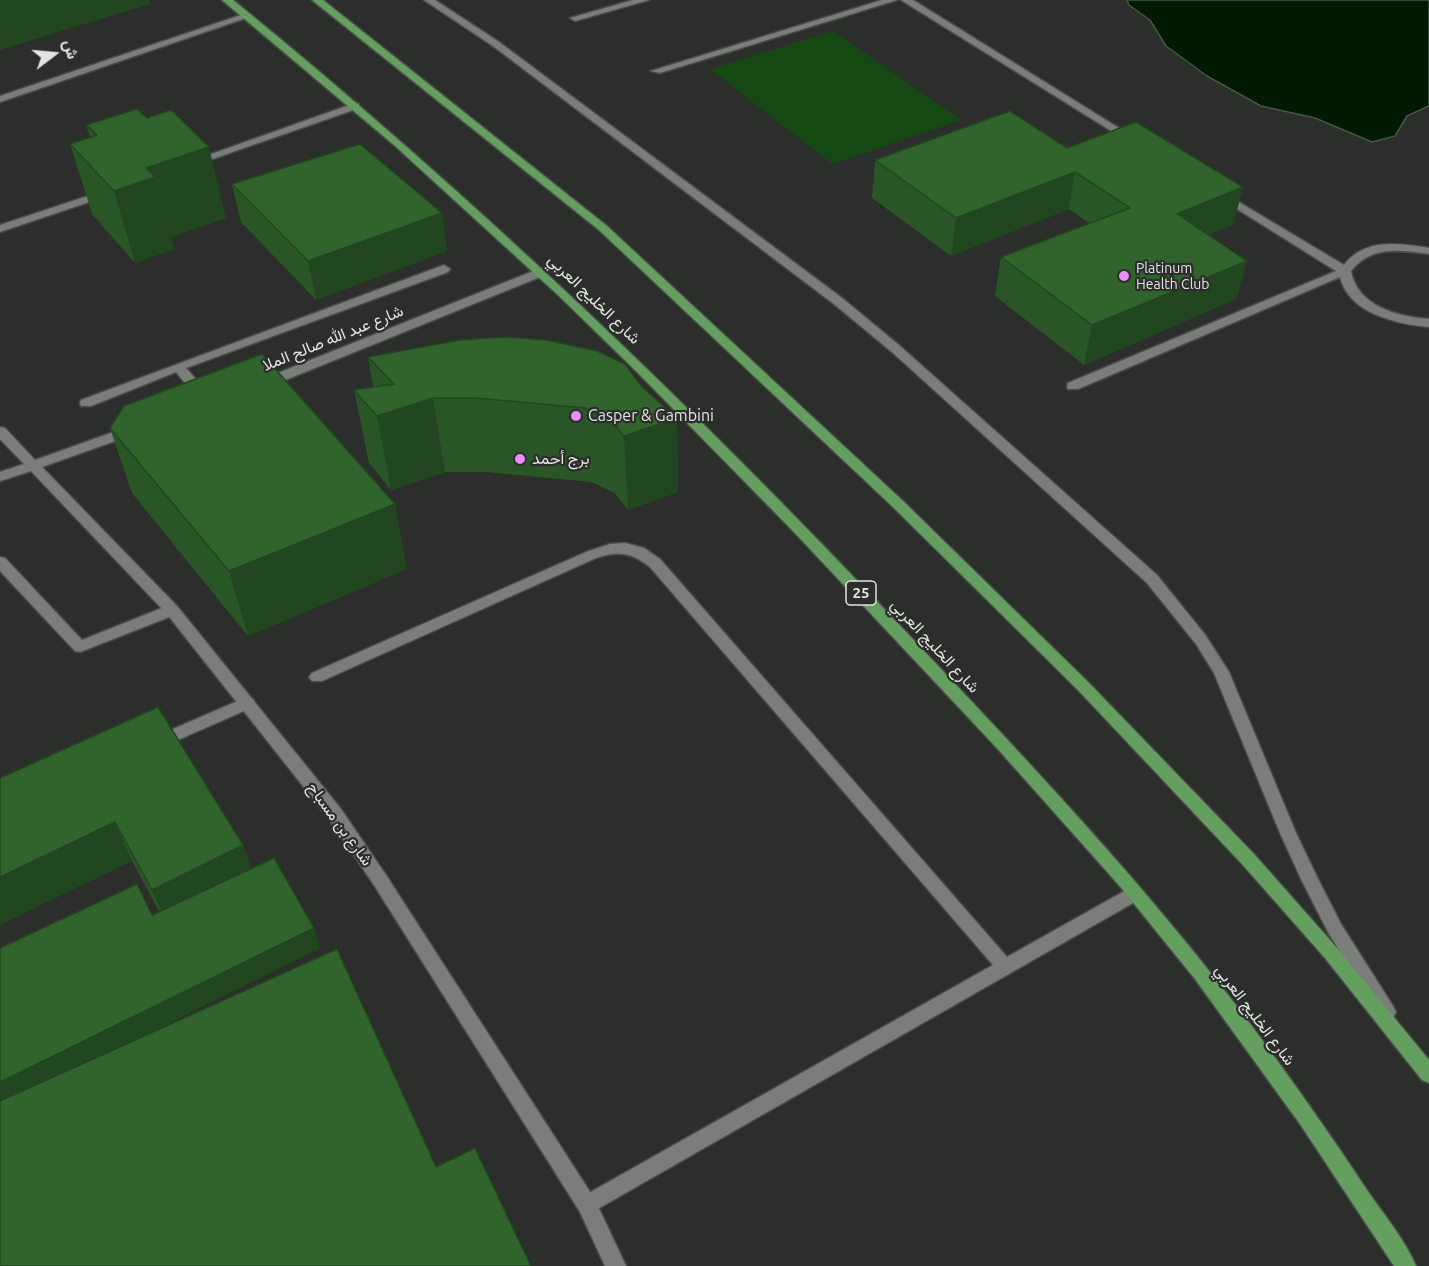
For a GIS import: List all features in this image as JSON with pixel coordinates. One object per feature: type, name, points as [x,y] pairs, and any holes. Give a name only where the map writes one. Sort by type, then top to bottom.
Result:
[{"type":"main road","name":"شارع الخليج العربي","points":[[227,0],[355,106],[541,272],[711,437],[812,541],[1063,809],[1198,970],[1281,1079],[1407,1266]]},
{"type":"main road","points":[[317,0],[603,228],[881,488],[1157,761],[1331,953],[1429,1074]]},
{"type":"street","points":[[429,0],[496,44],[838,301],[896,349],[1152,579],[1201,640],[1221,672],[1288,833],[1320,899],[1366,980],[1416,1057]]},
{"type":"street","points":[[574,18],[644,0]]},
{"type":"street","points":[[656,71],[892,0]]},
{"type":"street","points":[[906,0],[1141,145]]},
{"type":"street","points":[[0,99],[247,16]]},
{"type":"street","points":[[178,168],[355,106]]},
{"type":"street","points":[[0,229],[122,187]]},
{"type":"street","points":[[1212,189],[1345,271],[1349,288],[1367,304],[1395,317],[1429,323]]},
{"type":"street","points":[[1073,386],[1345,271],[1354,257],[1374,248],[1402,247],[1429,251]]},
{"type":"street","points":[[86,403],[444,269]]},
{"type":"street","name":"شارع عبد الله صالح الملا","points":[[253,387],[278,384],[541,272]]},
{"type":"street","points":[[178,367],[208,403]]},
{"type":"street","points":[[0,477],[143,426]]},
{"type":"street","name":"شارع بن مسباح","points":[[0,430],[172,610],[335,814],[380,880],[587,1205],[616,1266]]},
{"type":"street","points":[[317,677],[609,548],[627,547],[642,552],[655,563],[1005,967]]},
{"type":"street","points":[[0,562],[80,647],[172,610]]},
{"type":"street","points":[[140,750],[247,703]]},
{"type":"street","points":[[587,1205],[1134,894]]},
{"type":"green space","points":[[833,31],[961,120],[832,164],[710,69]]},
{"type":"shaded area","points":[[1127,0],[1429,0],[1429,106],[1407,116],[1395,136],[1372,142],[1315,118],[1261,106],[1207,76],[1166,46],[1150,20],[1129,5]]},
{"type":"building","points":[[137,109],[147,118],[171,110],[209,147],[146,168],[155,177],[114,191],[70,144],[97,135],[86,125]]},
{"type":"building","points":[[1010,111],[1067,148],[1136,122],[1243,187],[1177,214],[1247,261],[1092,325],[1001,257],[1130,208],[1075,172],[956,218],[875,160]]},
{"type":"building","points":[[360,144],[442,213],[308,261],[232,184]]},
{"type":"building","points":[[505,337],[546,340],[597,351],[625,364],[642,387],[677,418],[624,436],[610,419],[585,408],[476,398],[433,398],[377,416],[354,390],[394,384],[368,357],[460,340]]},
{"type":"building","points":[[262,354],[395,504],[229,571],[110,428],[124,406]]},
{"type":"building","points":[[158,707],[243,845],[152,890],[115,822],[0,877],[0,778]]},
{"type":"building","points":[[274,858],[314,928],[0,1082],[0,948],[137,884],[152,915]]},
{"type":"building","points":[[337,949],[436,1167],[475,1148],[531,1266],[0,1266],[0,1101]]},
{"type":"place","name":"Platinum Health Club","points":[[1124,276]]},
{"type":"place","name":"Casper & Gambini","points":[[576,416]]},
{"type":"place","name":"برج أحمد","points":[[520,459]]}]
